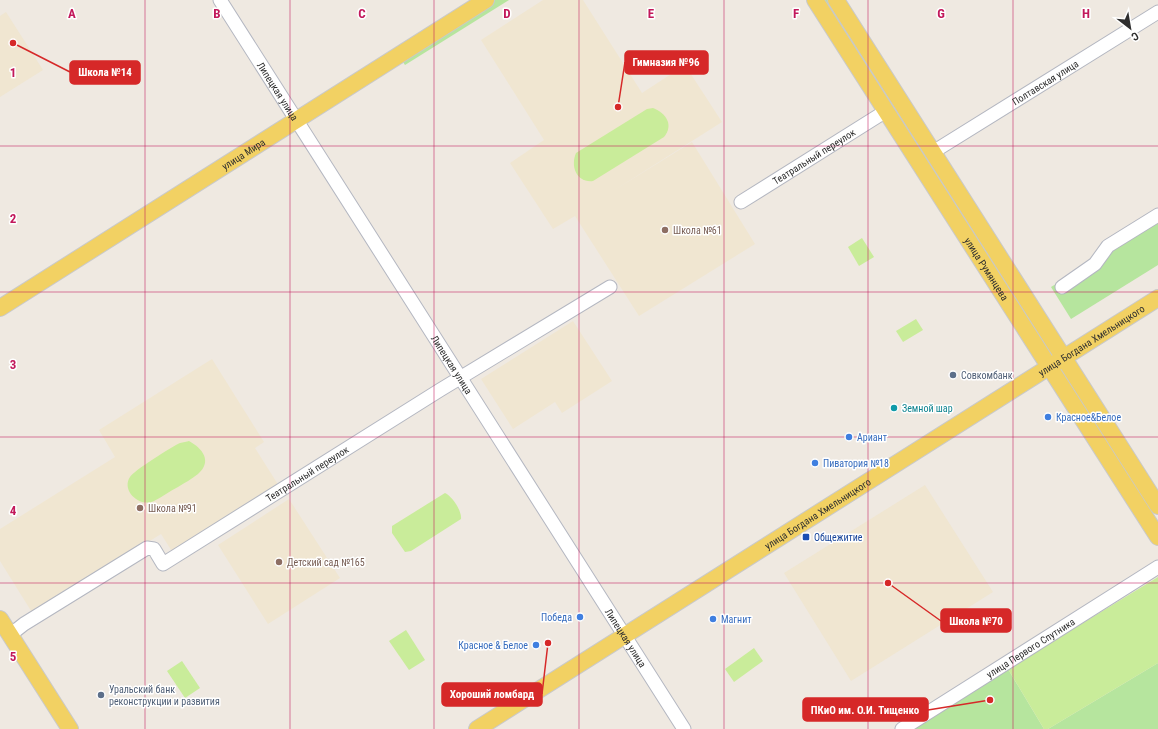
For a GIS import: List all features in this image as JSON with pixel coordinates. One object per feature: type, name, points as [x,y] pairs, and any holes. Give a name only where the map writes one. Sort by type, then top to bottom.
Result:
[{"type":"main road","name":"улица Мира","points":[[0,308],[486,0]]},
{"type":"main road","name":"улица Румянцева","points":[[816,0],[1158,537]]},
{"type":"main road","name":"улица Румянцева","points":[[841,2],[933,152],[1158,506]]},
{"type":"main road","name":"улица Богдана Хмельницкого","points":[[477,729],[1158,298]]},
{"type":"main road","points":[[0,619],[70,729]]},
{"type":"street","name":"Липецкая улица","points":[[220,0],[684,729]]},
{"type":"street","name":"Полтавская улица","points":[[933,152],[1158,12]]},
{"type":"street","name":"Театральный переулок","points":[[740,202],[886,111]]},
{"type":"street","points":[[1062,287],[1095,264],[1108,246],[1158,215]]},
{"type":"street","name":"Театральный переулок","points":[[10,635],[31,620],[147,548],[154,549],[163,564],[461,377],[610,287]]},
{"type":"street","name":"улица Первого Спутника","points":[[902,729],[1158,567]]},
{"type":"shaded area","points":[[543,0],[583,0],[642,93],[685,65],[722,122],[613,191],[692,142],[755,244],[639,316],[575,216],[553,229],[510,163],[544,140],[481,40]]},
{"type":"shaded area","points":[[6,12],[43,70],[0,97],[0,16]]},
{"type":"shaded area","points":[[573,321],[612,381],[562,413],[555,402],[513,429],[481,379]]},
{"type":"shaded area","name":"Школа №91","points":[[212,359],[264,442],[255,448],[279,486],[173,553],[161,534],[33,614],[0,561],[0,529],[115,457],[99,430]]},
{"type":"shaded area","points":[[925,485],[993,592],[851,681],[784,573]]},
{"type":"shaded area","name":"Детский сад №165","points":[[289,499],[340,578],[268,624],[218,545]]},
{"type":"green space","points":[[495,0],[509,0],[405,65],[401,59]]},
{"type":"green space","points":[[821,0],[828,0],[1040,331],[1038,336]]},
{"type":"green space","points":[[653,108],[662,113],[667,120],[668,128],[664,137],[593,181],[587,181],[579,177],[576,173],[574,164],[576,153],[647,109]]},
{"type":"green space","points":[[1158,221],[1158,265],[1071,319],[1051,287]]},
{"type":"green space","points":[[862,238],[874,257],[859,266],[848,247]]},
{"type":"green space","points":[[916,319],[923,330],[903,342],[896,331]]},
{"type":"green space","points":[[189,441],[198,447],[204,455],[205,464],[198,474],[154,501],[148,503],[137,500],[130,492],[128,487],[130,477],[145,464],[180,443]]},
{"type":"green space","points":[[445,493],[451,497],[456,504],[460,512],[461,519],[411,551],[405,552],[392,533],[392,526]]},
{"type":"green space","points":[[1158,577],[1158,663],[1048,729],[1044,729],[1008,669]]},
{"type":"green space","points":[[406,630],[425,660],[409,670],[389,641]]},
{"type":"green space","points":[[754,648],[763,661],[734,682],[725,669]]},
{"type":"green space","points":[[182,661],[200,688],[185,698],[167,671]]},
{"type":"green space","points":[[1158,663],[1158,729],[1048,729]]},
{"type":"green space","points":[[1008,669],[1044,729],[909,729]]},
{"type":"place","name":"Школа №14","points":[[13,43]]},
{"type":"place","name":"Гимназия №96","points":[[618,107]]},
{"type":"place","name":"Школа №61","points":[[665,230]]},
{"type":"place","name":"Совкомбанк","points":[[953,375]]},
{"type":"place","name":"Земной шар","points":[[894,408]]},
{"type":"place","name":"Красное&Белое","points":[[1048,417]]},
{"type":"place","name":"Ариант","points":[[849,437]]},
{"type":"place","name":"Пиватория №18","points":[[815,463]]},
{"type":"place","name":"Школа №91","points":[[140,508]]},
{"type":"place","name":"Общежитие","points":[[806,537]]},
{"type":"place","name":"Детский сад №165","points":[[279,562]]},
{"type":"place","name":"Школа №70","points":[[888,583]]},
{"type":"place","name":"Победа","points":[[580,617]]},
{"type":"place","name":"Магнит","points":[[713,619]]},
{"type":"place","name":"Хороший ломбард","points":[[548,643]]},
{"type":"place","name":"Красное & Белое","points":[[536,645]]},
{"type":"place","name":"Уральский банк реконструкции и развития","points":[[101,695]]},
{"type":"place","name":"ПКиО им. О.И. Тищенко","points":[[990,700]]}]
